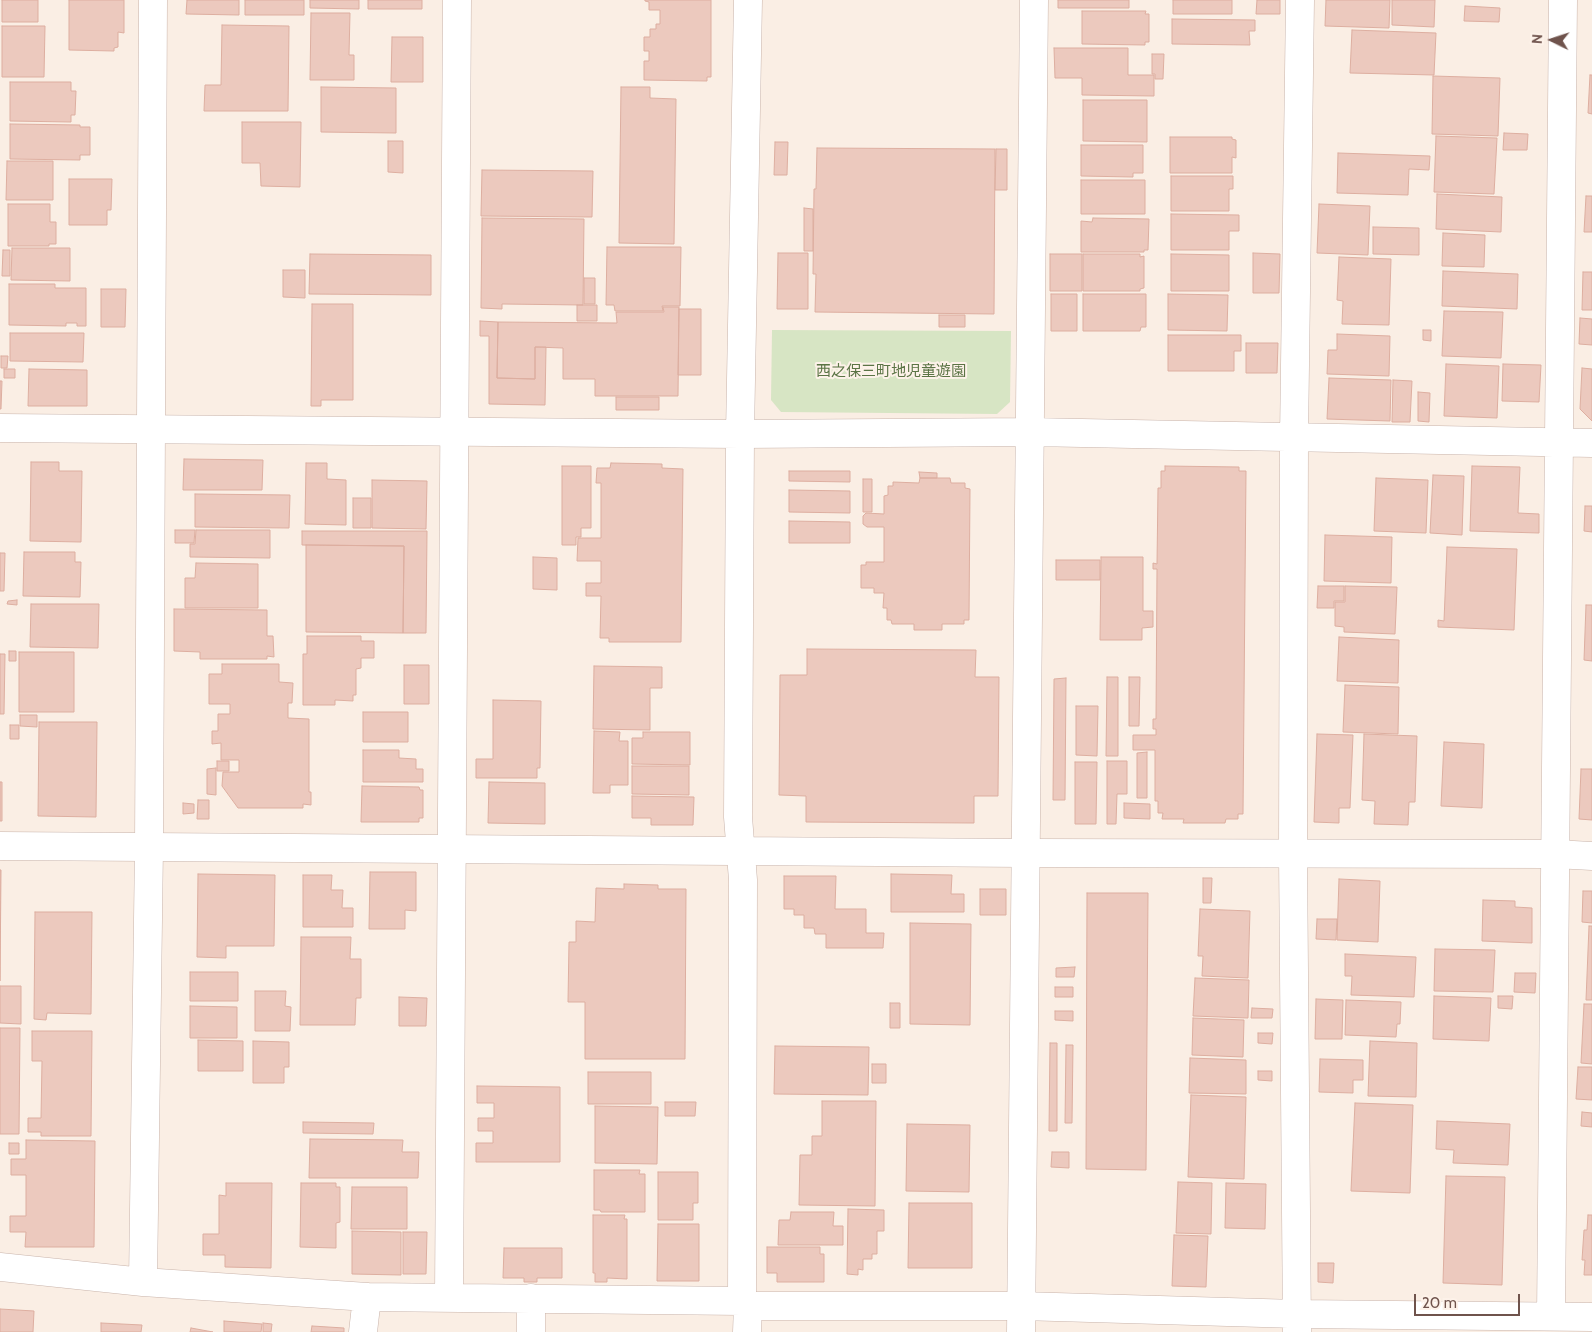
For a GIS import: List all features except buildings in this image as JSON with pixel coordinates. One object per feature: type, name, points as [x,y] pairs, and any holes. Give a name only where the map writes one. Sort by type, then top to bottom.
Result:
[{"type":"street","points":[[143,1282],[149,847],[153,0]]},
{"type":"street","points":[[449,1298],[457,0]]},
{"type":"street","points":[[746,1313],[743,910],[738,817],[740,434],[748,0]]},
{"type":"street","points":[[1021,1319],[1034,0]]},
{"type":"street","points":[[1297,1323],[1294,438],[1300,0]]},
{"type":"street","points":[[1551,1316],[1563,0]]},
{"type":"street","points":[[0,428],[740,434],[1031,432],[1592,443]]},
{"type":"street","points":[[0,846],[740,852],[1554,854],[1592,856]]},
{"type":"street","points":[[0,1267],[143,1282],[367,1297],[531,1298],[746,1313],[1297,1323],[1592,1316]]},
{"type":"street","points":[[362,1332],[367,1297]]},
{"type":"street","points":[[531,1298],[531,1332]]},
{"type":"green space","name":"西之保三町地児童遊園","points":[[772,330],[1011,331],[1010,402],[997,414],[781,412],[771,400]]}]
